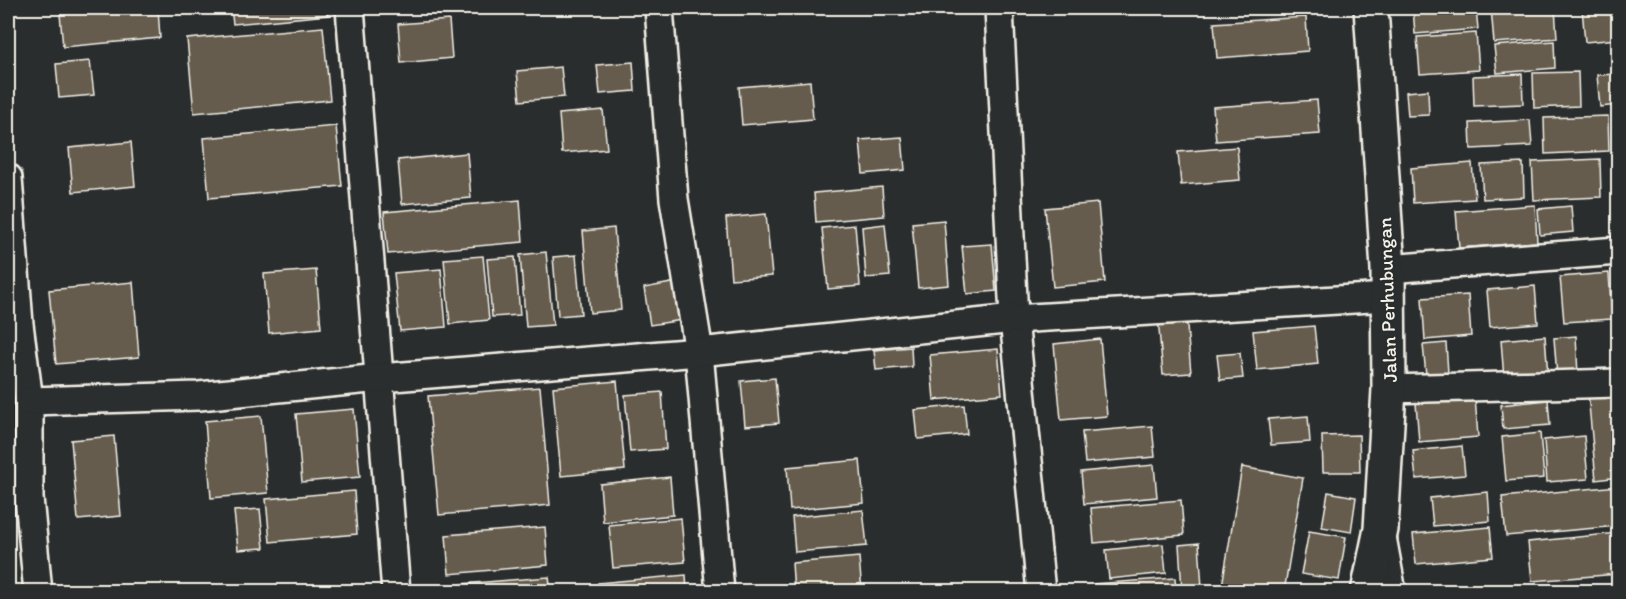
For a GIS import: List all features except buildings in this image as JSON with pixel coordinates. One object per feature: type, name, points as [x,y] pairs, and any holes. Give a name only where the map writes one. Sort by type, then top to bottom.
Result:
[{"type":"main road","name":"Jalan Perhubungan","points":[[1368,591],[1381,529],[1389,390],[1388,283],[1371,8]]},
{"type":"street","points":[[350,8],[396,591]]},
{"type":"street","points":[[659,8],[674,199],[699,352],[720,591]]},
{"type":"street","points":[[999,8],[1014,319],[1041,591]]},
{"type":"street","points":[[8,178],[13,324],[29,401],[29,498],[38,591]]},
{"type":"street","points":[[29,401],[199,396],[380,378],[699,352],[1388,283],[1618,251]]},
{"type":"street","points":[[1389,390],[1618,383]]},
{"type":"street","points":[[1381,529],[1392,591]]}]
